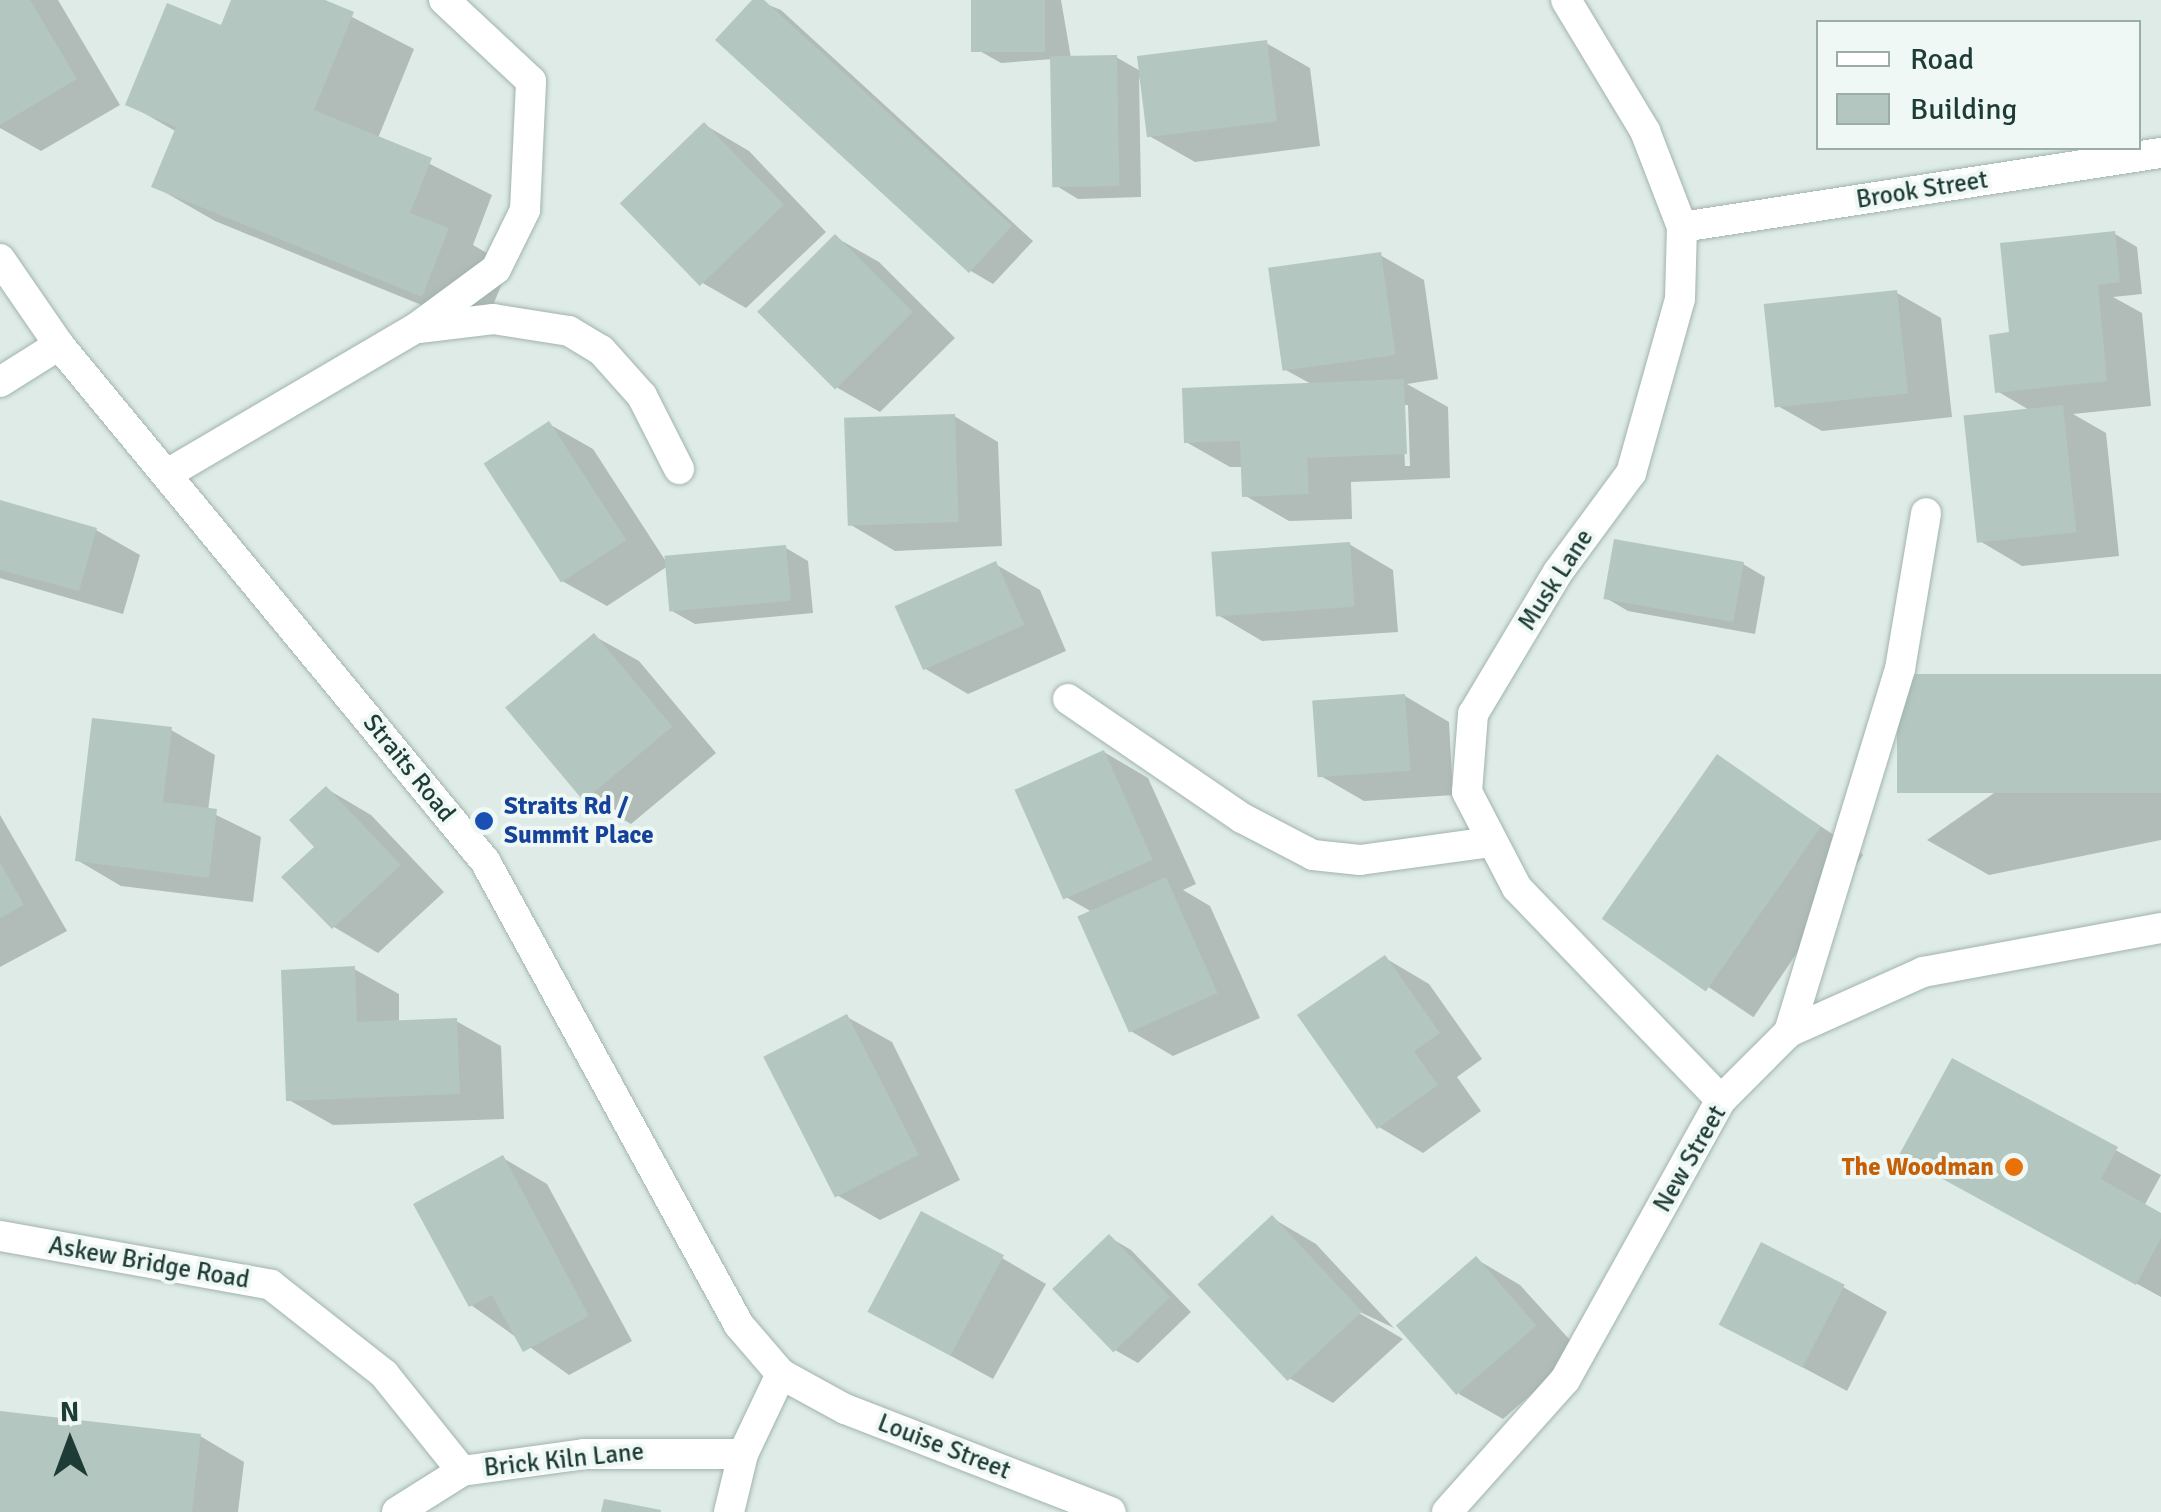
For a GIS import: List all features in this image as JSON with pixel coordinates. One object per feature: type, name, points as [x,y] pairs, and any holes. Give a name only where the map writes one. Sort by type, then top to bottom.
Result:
[{"type":"street","points":[[167,474],[416,328],[496,269],[525,210],[532,81],[444,0]]},
{"type":"street","name":"Musk Lane","points":[[1566,0],[1645,131],[1682,227],[1680,299],[1631,473],[1558,572],[1473,714],[1467,792],[1516,888],[1721,1100]]},
{"type":"street","name":"Brook Street","points":[[1682,227],[2161,153]]},
{"type":"street","name":"Straits Road","points":[[0,259],[59,345],[486,861],[739,1325],[781,1374]]},
{"type":"street","points":[[416,328],[493,318],[569,330],[602,350],[642,396],[679,469]]},
{"type":"street","points":[[0,382],[59,345]]},
{"type":"street","points":[[1789,1032],[1900,669],[1926,513]]},
{"type":"street","points":[[1068,700],[1242,818],[1313,854],[1360,860],[1492,842]]},
{"type":"street","name":"New Street","points":[[1447,1512],[1565,1380],[1721,1100],[1789,1032],[1923,972],[2161,928]]},
{"type":"street","name":"Askew Bridge Road","points":[[0,1236],[271,1285],[384,1374],[462,1470]]},
{"type":"street","points":[[729,1512],[743,1454],[781,1374]]},
{"type":"street","name":"Louise Street","points":[[781,1374],[845,1409],[1111,1512]]},
{"type":"street","name":"Brick Kiln Lane","points":[[398,1512],[462,1470],[584,1454],[743,1454]]},
{"type":"building","points":[[0,0],[30,0],[77,79],[0,125]]},
{"type":"building","points":[[231,0],[325,0],[354,12],[314,110],[432,158],[410,213],[449,228],[422,297],[151,187],[176,127],[125,105],[167,3],[221,25]]},
{"type":"building","points":[[752,0],[764,0],[1012,226],[969,273],[715,40]]},
{"type":"building","points":[[971,0],[1045,0],[1045,52],[971,52]]},
{"type":"building","points":[[1267,40],[1277,121],[1147,137],[1137,56]]},
{"type":"building","points":[[1117,55],[1119,186],[1052,187],[1050,56]]},
{"type":"building","points":[[704,122],[784,205],[700,286],[620,203]]},
{"type":"building","points":[[2115,231],[2120,282],[2098,285],[2107,381],[1995,393],[1989,335],[2009,332],[2000,243]]},
{"type":"building","points":[[835,234],[913,312],[835,390],[757,312]]},
{"type":"building","points":[[1381,252],[1395,355],[1283,371],[1268,268]]},
{"type":"building","points":[[1897,290],[1908,393],[1775,407],[1764,304]]},
{"type":"building","points":[[1404,379],[1407,454],[1307,458],[1309,494],[1242,497],[1240,441],[1184,443],[1182,388]]},
{"type":"building","points":[[2063,405],[2076,532],[1977,543],[1964,415]]},
{"type":"building","points":[[955,414],[959,522],[848,526],[844,418]]},
{"type":"building","points":[[549,421],[626,540],[561,583],[484,463]]},
{"type":"building","points":[[0,500],[97,528],[79,591],[0,570]]},
{"type":"building","points":[[1614,539],[1744,562],[1733,622],[1603,599]]},
{"type":"building","points":[[1350,542],[1355,607],[1216,617],[1211,552]]},
{"type":"building","points":[[786,545],[791,601],[669,611],[664,556]]},
{"type":"building","points":[[996,561],[1024,625],[923,670],[895,606]]},
{"type":"building","points":[[594,633],[672,726],[584,801],[505,708]]},
{"type":"building","points":[[1897,674],[2161,674],[2161,793],[1897,793]]},
{"type":"building","points":[[1405,694],[1410,771],[1318,777],[1312,700]]},
{"type":"building","points":[[92,718],[172,727],[163,802],[217,809],[209,878],[75,861]]},
{"type":"building","points":[[1104,750],[1153,860],[1063,899],[1014,790]]},
{"type":"building","points":[[1717,754],[1821,827],[1706,991],[1602,919]]},
{"type":"building","points":[[326,786],[401,865],[332,929],[281,877],[314,847],[289,820]]},
{"type":"building","points":[[0,862],[24,905],[0,918]]},
{"type":"building","points":[[1166,877],[1218,993],[1129,1032],[1077,916]]},
{"type":"building","points":[[1385,955],[1440,1033],[1414,1051],[1438,1085],[1377,1129],[1297,1015]]},
{"type":"building","points":[[355,966],[357,1022],[457,1018],[460,1094],[286,1101],[281,970]]},
{"type":"building","points":[[847,1014],[919,1155],[835,1197],[763,1057]]},
{"type":"building","name":"The Woodman","points":[[1952,1058],[2118,1147],[2101,1179],[2161,1213],[2161,1238],[2136,1285],[1899,1155]]},
{"type":"building","points":[[503,1155],[589,1316],[523,1352],[492,1295],[469,1307],[413,1204]]},
{"type":"building","points":[[921,1211],[1004,1255],[950,1356],[867,1312]]},
{"type":"building","points":[[1272,1215],[1362,1312],[1287,1381],[1197,1285]]},
{"type":"building","points":[[1109,1234],[1170,1297],[1113,1352],[1052,1289]]},
{"type":"building","points":[[1761,1242],[1845,1285],[1803,1368],[1719,1325]]},
{"type":"building","points":[[1476,1256],[1536,1325],[1456,1395],[1396,1326]]},
{"type":"building","points":[[0,1411],[201,1434],[192,1512],[0,1512]]},
{"type":"building","points":[[604,1499],[661,1510],[661,1512],[601,1512]]},
{"type":"place","name":"Straits Rd / Summit Place","points":[[484,821]]},
{"type":"place","name":"The Woodman","points":[[2014,1167]]}]
